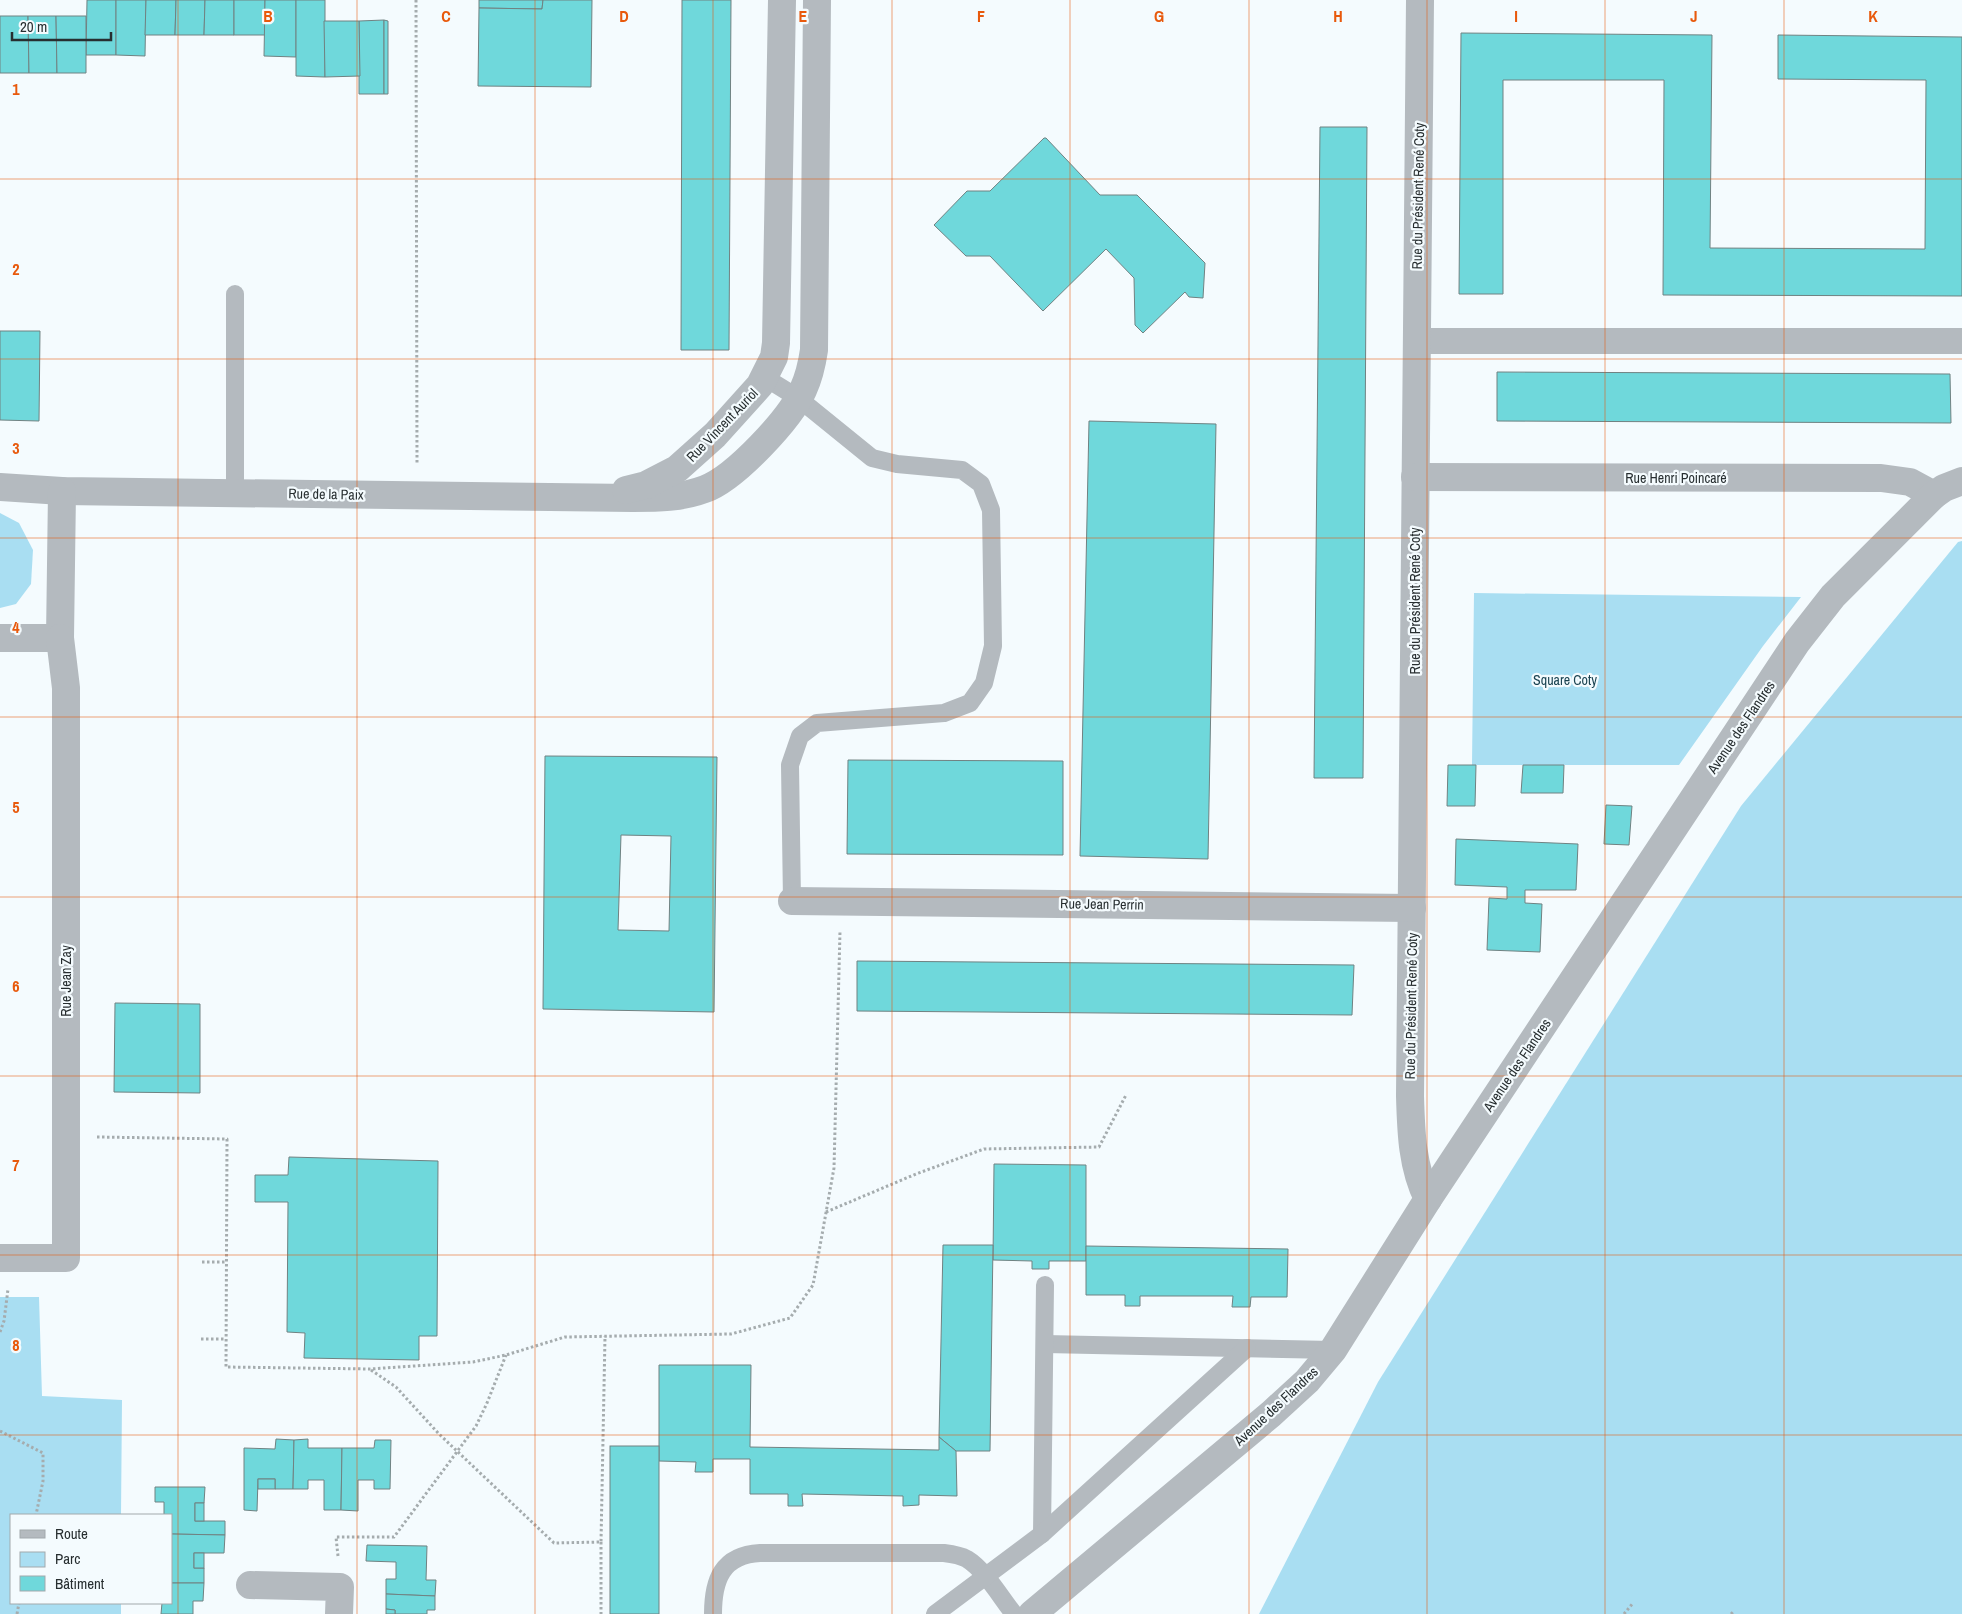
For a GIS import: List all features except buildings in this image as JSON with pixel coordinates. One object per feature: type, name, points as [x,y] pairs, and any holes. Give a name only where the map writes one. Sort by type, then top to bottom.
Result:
[{"type":"street","name":"Rue Vincent Auriol","points":[[590,497],[646,485],[677,469],[715,435],[747,401],[764,378],[774,357],[776,343],[782,0]]},
{"type":"street","points":[[590,497],[661,498],[683,496],[706,489],[729,474],[748,458],[782,422],[798,398],[810,372],[814,350],[817,0]]},
{"type":"street","name":"Rue du Président René Coty","points":[[1420,0],[1411,1133],[1420,1183],[1428,1199]]},
{"type":"street","points":[[1417,341],[1962,341]]},
{"type":"street","name":"Rue Henri Poincaré","points":[[1415,477],[1881,478],[1910,482],[1934,495]]},
{"type":"street","name":"Avenue des Flandres","points":[[1032,1614],[1271,1414],[1307,1381],[1333,1350],[1428,1199],[1797,642],[1833,596],[1934,495],[1944,488],[1962,481]]},
{"type":"street","name":"Rue de la Paix","points":[[0,487],[62,491],[590,497]]},
{"type":"street","points":[[0,638],[60,638],[62,491]]},
{"type":"street","name":"Rue Jean Zay","points":[[6,1258],[66,1258],[66,688],[60,638]]},
{"type":"street","name":"Rue Jean Perrin","points":[[792,901],[1412,908]]},
{"type":"street","points":[[250,1585],[340,1587],[339,1614]]},
{"type":"lane","points":[[235,294],[235,493]]},
{"type":"lane","points":[[764,378],[798,398],[872,458],[897,464],[962,470],[981,484],[991,510],[993,646],[984,683],[970,702],[944,713],[817,723],[800,736],[790,765],[792,901]]},
{"type":"lane","points":[[1042,1534],[1045,1285]]},
{"type":"lane","points":[[1045,1344],[1333,1350]]},
{"type":"lane","points":[[935,1614],[1042,1534],[1247,1348]]},
{"type":"lane","points":[[714,1614],[713,1601],[720,1576],[726,1566],[736,1558],[748,1554],[944,1553],[957,1555],[968,1560],[985,1577],[1014,1614]]},
{"type":"path","points":[[416,0],[417,495]]},
{"type":"path","points":[[66,1137],[227,1139],[226,1367],[370,1370],[473,1362],[506,1355],[565,1337],[731,1334],[790,1318],[813,1285],[834,1168],[841,902]]},
{"type":"path","points":[[826,1212],[916,1174],[984,1149],[1099,1147],[1126,1095]]},
{"type":"path","points":[[0,1332],[4,1321],[6,1258]]},
{"type":"path","points":[[202,1262],[227,1262]]},
{"type":"path","points":[[601,1614],[605,1336]]},
{"type":"path","points":[[201,1339],[226,1339]]},
{"type":"path","points":[[340,1587],[336,1537],[394,1537],[476,1426],[488,1402],[506,1355]]},
{"type":"path","points":[[370,1370],[396,1387],[458,1451],[554,1543],[601,1542]]},
{"type":"path","points":[[0,1432],[43,1453],[43,1481],[36,1514]]},
{"type":"path","points":[[1624,1614],[1633,1602]]},
{"type":"green space","points":[[0,513],[19,523],[33,550],[31,584],[16,604],[0,608]]},
{"type":"green space","points":[[1962,541],[1962,1614],[1259,1614],[1378,1382],[1741,806],[1958,542]]},
{"type":"green space","name":"Square Coty","points":[[1474,593],[1801,597],[1763,646],[1679,765],[1472,765]]},
{"type":"green space","points":[[0,1297],[39,1297],[42,1396],[122,1400],[121,1514],[10,1514],[10,1604],[121,1604],[121,1614],[0,1614]]}]
